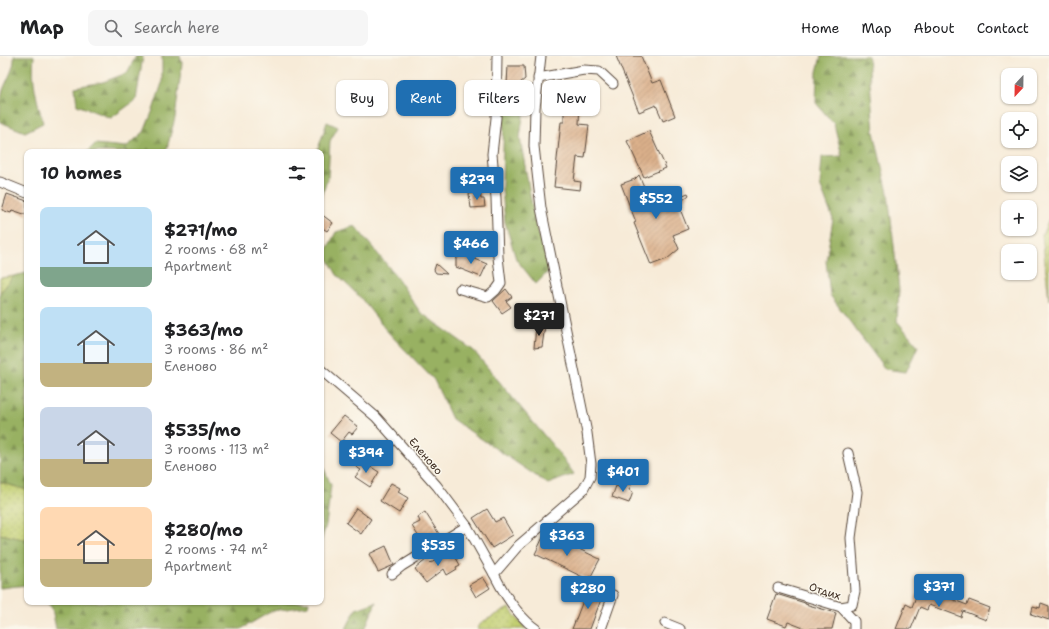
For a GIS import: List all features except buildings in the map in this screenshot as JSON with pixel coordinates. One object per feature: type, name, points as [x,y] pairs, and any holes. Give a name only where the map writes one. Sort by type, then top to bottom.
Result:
[{"type":"street","points":[[460,289],[488,297],[501,283],[492,154],[496,118],[497,56]]},
{"type":"street","points":[[494,574],[518,546],[583,490],[590,477],[592,464],[541,208],[534,146],[535,108],[541,56]]},
{"type":"street","points":[[538,78],[584,70],[599,71],[613,84]]},
{"type":"street","points":[[0,182],[24,191]]},
{"type":"street","name":"Еленово","points":[[324,373],[376,417],[437,486],[467,526],[503,592],[525,619],[536,629]]},
{"type":"street","points":[[841,607],[852,605],[855,591],[851,538],[857,492],[848,453]]},
{"type":"street","points":[[392,574],[402,566],[467,526]]},
{"type":"street","name":"Отдих","points":[[778,588],[841,607],[854,621],[854,629]]},
{"type":"street","points":[[600,629],[613,595]]},
{"type":"street","points":[[665,623],[680,629]]},
{"type":"green space","points":[[14,56],[34,56],[34,82],[43,123],[25,132],[0,122],[2,94],[12,69]]},
{"type":"green space","points":[[136,56],[143,56],[136,100],[111,118],[77,105],[75,87],[103,82],[127,73]]},
{"type":"green space","points":[[162,56],[180,56],[182,63],[175,118],[167,149],[90,149],[95,144],[126,147],[144,132],[162,83]]},
{"type":"green space","points":[[821,56],[868,56],[874,132],[888,193],[899,290],[897,321],[918,346],[906,372],[885,369],[830,295],[826,261],[833,219],[820,185],[822,157],[842,156],[834,124],[816,103],[817,72]]},
{"type":"green space","points":[[504,116],[523,116],[520,138],[532,205],[539,235],[550,270],[536,284],[516,259],[505,222],[502,188]]},
{"type":"green space","points":[[327,122],[338,127],[330,141],[328,177],[324,189],[324,149],[318,149]]},
{"type":"green space","points":[[1049,219],[1049,300],[1042,235]]},
{"type":"green space","points":[[355,226],[396,276],[420,312],[473,350],[559,453],[574,474],[548,484],[452,419],[434,380],[386,330],[360,297],[337,275],[325,253],[336,232]]},
{"type":"green space","points":[[24,274],[24,489],[0,482],[0,293],[14,276]]},
{"type":"green space","points":[[14,276],[0,293],[0,278]]},
{"type":"green space","points":[[324,469],[331,485],[324,532]]},
{"type":"green space","points":[[0,482],[24,489],[24,539],[0,534]]},
{"type":"green space","points":[[0,534],[24,539],[24,585],[0,588]]},
{"type":"green space","points":[[376,602],[365,629],[346,629],[356,609]]},
{"type":"green space","points":[[49,605],[308,605],[272,611],[241,629],[56,629],[52,608]]},
{"type":"green space","points":[[509,608],[526,629],[477,629],[482,622]]}]
